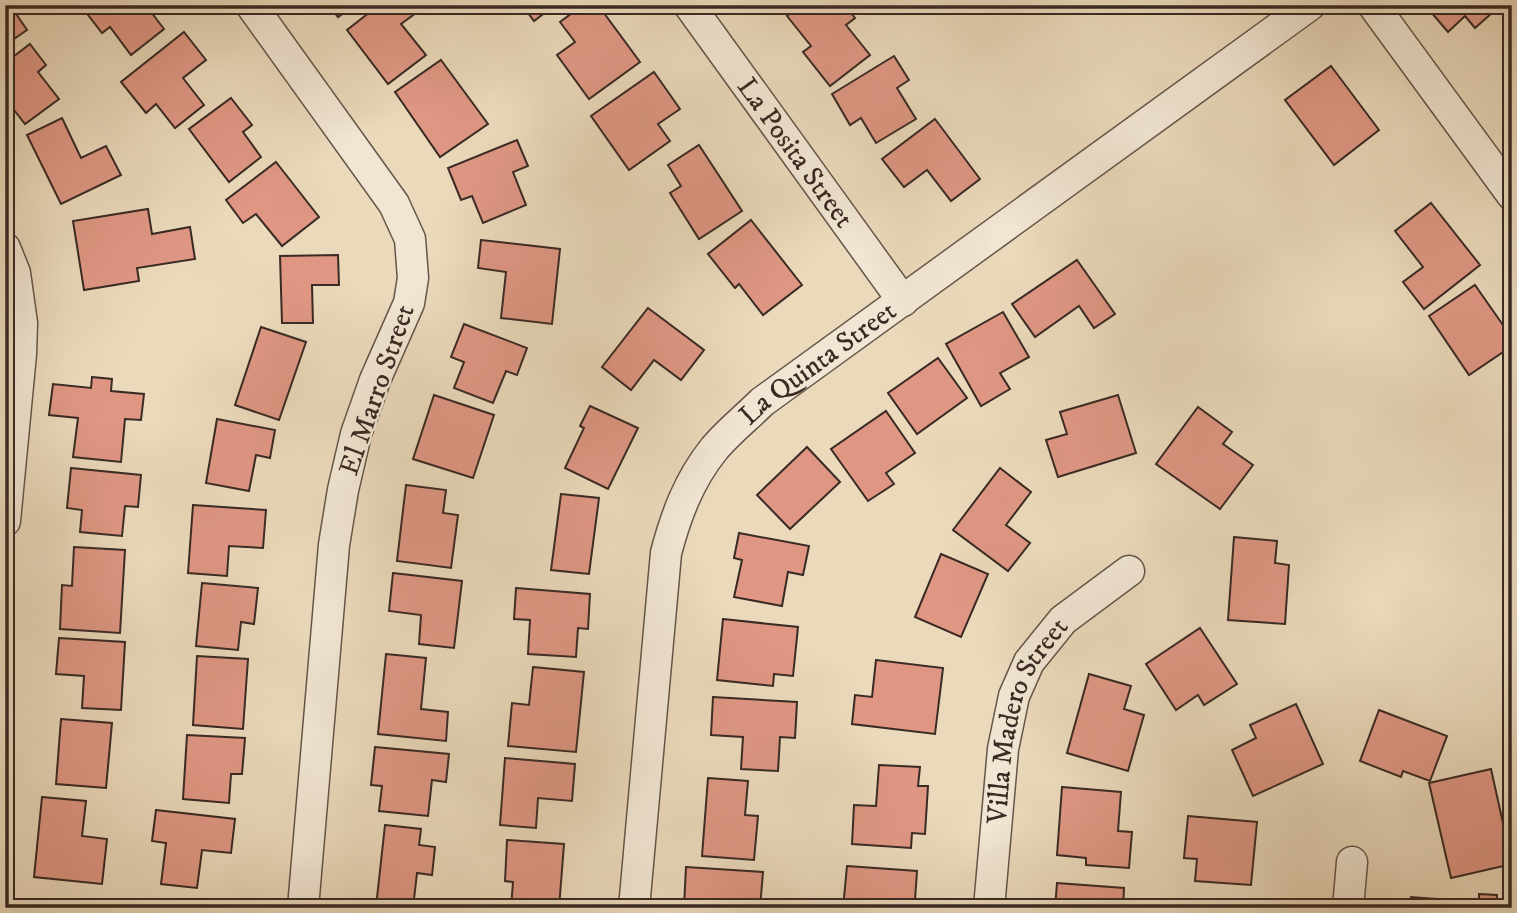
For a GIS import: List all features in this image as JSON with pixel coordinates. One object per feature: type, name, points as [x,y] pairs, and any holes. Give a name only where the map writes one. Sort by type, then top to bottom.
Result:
[{"type":"street","name":"El Marro Street","points":[[250,5],[394,204],[410,239],[414,278],[409,303],[375,380],[356,434],[343,490],[334,545],[303,908]]},
{"type":"street","name":"La Posita Street","points":[[689,5],[903,301]]},
{"type":"street","name":"La Quinta Street","points":[[634,908],[663,578],[669,541],[692,482],[715,448],[761,402],[1310,5]]},
{"type":"street","points":[[1374,5],[1512,195]]},
{"type":"street","points":[[5,248],[15,273],[22,323],[5,521]]},
{"type":"street","name":"Villa Madero Street","points":[[989,908],[1003,749],[1014,696],[1029,662],[1063,620],[1129,571]]},
{"type":"street","points":[[1348,908],[1352,862]]},
{"type":"building","points":[[5,5],[10,5],[27,30],[5,45]]},
{"type":"building","points":[[93,5],[160,5],[151,12],[164,29],[131,55],[110,27],[102,33],[85,11]]},
{"type":"building","points":[[329,5],[355,5],[338,17]]},
{"type":"building","points":[[379,5],[410,5],[416,13],[401,24],[426,55],[388,84],[347,30]]},
{"type":"building","points":[[522,5],[555,5],[534,21]]},
{"type":"building","points":[[583,5],[598,5],[640,62],[589,99],[557,55],[575,42],[560,22]]},
{"type":"building","points":[[800,5],[845,5],[855,18],[846,25],[870,55],[830,86],[803,52],[811,46],[787,16]]},
{"type":"building","points":[[1425,5],[1501,5],[1475,28],[1465,16],[1448,32]]},
{"type":"building","points":[[184,32],[206,60],[183,78],[204,105],[175,128],[156,104],[146,113],[121,82]]},
{"type":"building","points":[[30,44],[46,65],[38,72],[59,99],[25,124],[11,106],[5,110],[5,63]]},
{"type":"building","points":[[894,56],[909,80],[897,88],[916,119],[876,143],[861,118],[850,125],[832,94]]},
{"type":"building","points":[[441,60],[488,124],[440,157],[395,92]]},
{"type":"building","points":[[1331,66],[1379,130],[1334,165],[1285,100]]},
{"type":"building","points":[[654,72],[680,109],[658,124],[670,141],[629,170],[591,116]]},
{"type":"building","points":[[231,98],[252,125],[243,132],[261,157],[229,182],[189,129]]},
{"type":"building","points":[[62,118],[81,158],[106,146],[121,175],[61,204],[27,135]]},
{"type":"building","points":[[935,119],[980,179],[951,201],[927,170],[904,187],[882,159]]},
{"type":"building","points":[[517,140],[528,166],[513,172],[526,205],[483,223],[472,196],[461,200],[448,168]]},
{"type":"building","points":[[699,145],[742,211],[699,239],[670,193],[681,186],[668,165]]},
{"type":"building","points":[[276,162],[319,217],[282,246],[256,214],[243,223],[226,200]]},
{"type":"building","points":[[1431,203],[1480,265],[1424,309],[1403,282],[1423,267],[1395,231]]},
{"type":"building","points":[[148,209],[152,234],[190,227],[195,259],[137,268],[139,281],[84,290],[73,221]]},
{"type":"building","points":[[751,220],[802,285],[763,315],[739,284],[735,288],[708,254]]},
{"type":"building","points":[[481,240],[560,249],[552,324],[501,318],[506,272],[478,268]]},
{"type":"building","points":[[338,255],[339,285],[312,285],[313,323],[282,323],[280,256]]},
{"type":"building","points":[[1077,260],[1115,314],[1094,328],[1079,306],[1035,337],[1012,304]]},
{"type":"building","points":[[1475,285],[1512,338],[1512,346],[1469,375],[1429,316]]},
{"type":"building","points":[[648,308],[704,350],[681,380],[654,360],[631,390],[602,367]]},
{"type":"building","points":[[1003,312],[1029,357],[1000,373],[1010,389],[981,406],[946,344]]},
{"type":"building","points":[[464,324],[527,348],[517,375],[506,371],[493,403],[454,388],[464,362],[451,357]]},
{"type":"building","points":[[261,327],[306,342],[279,420],[235,405]]},
{"type":"building","points":[[938,358],[967,398],[917,434],[888,393]]},
{"type":"building","points":[[92,377],[112,379],[111,391],[144,394],[141,420],[125,419],[121,462],[73,457],[78,418],[49,415],[53,384],[91,388]]},
{"type":"building","points":[[434,395],[494,415],[473,478],[413,459]]},
{"type":"building","points":[[1118,395],[1136,453],[1058,477],[1046,440],[1067,434],[1060,412]]},
{"type":"building","points":[[590,406],[638,428],[608,489],[565,468],[584,428],[580,426]]},
{"type":"building","points":[[1198,407],[1232,432],[1223,444],[1253,465],[1220,509],[1156,464]]},
{"type":"building","points":[[886,411],[915,453],[886,473],[894,484],[868,501],[831,449]]},
{"type":"building","points":[[217,419],[275,430],[270,458],[256,455],[249,491],[206,483]]},
{"type":"building","points":[[807,447],[840,482],[790,529],[757,495]]},
{"type":"building","points":[[71,468],[141,475],[138,507],[125,506],[122,536],[80,532],[82,510],[67,508]]},
{"type":"building","points":[[1000,468],[1031,492],[1006,525],[1030,543],[1008,571],[953,530]]},
{"type":"building","points":[[406,485],[446,490],[443,513],[458,515],[451,568],[397,561]]},
{"type":"building","points":[[561,494],[599,498],[589,574],[551,570]]},
{"type":"building","points":[[193,505],[266,510],[263,548],[229,546],[227,576],[188,573]]},
{"type":"building","points":[[739,533],[809,546],[803,575],[788,572],[782,606],[734,597],[742,560],[734,558]]},
{"type":"building","points":[[1234,537],[1277,541],[1275,563],[1289,565],[1285,624],[1228,620]]},
{"type":"building","points":[[74,547],[125,550],[120,633],[60,629],[62,585],[72,586]]},
{"type":"building","points":[[941,554],[988,574],[961,637],[915,617]]},
{"type":"building","points":[[393,573],[462,581],[454,648],[419,644],[421,615],[389,611]]},
{"type":"building","points":[[202,583],[258,588],[254,624],[241,622],[238,650],[196,646]]},
{"type":"building","points":[[516,588],[590,594],[588,629],[578,628],[576,657],[528,654],[530,620],[514,619]]},
{"type":"building","points":[[723,619],[798,627],[793,676],[774,674],[773,686],[717,680]]},
{"type":"building","points":[[1200,628],[1237,684],[1204,705],[1198,695],[1176,710],[1146,664]]},
{"type":"building","points":[[59,638],[125,642],[121,710],[82,708],[84,676],[56,674]]},
{"type":"building","points":[[386,654],[426,658],[421,709],[448,712],[446,741],[378,734]]},
{"type":"building","points":[[197,656],[248,659],[243,729],[193,725]]},
{"type":"building","points":[[876,660],[943,668],[935,734],[852,724],[855,695],[872,697]]},
{"type":"building","points":[[533,667],[584,672],[576,752],[508,746],[512,703],[529,705]]},
{"type":"building","points":[[1089,674],[1131,686],[1124,709],[1144,715],[1128,771],[1067,753]]},
{"type":"building","points":[[713,697],[797,702],[795,738],[780,737],[778,771],[741,769],[743,737],[711,735]]},
{"type":"building","points":[[1296,704],[1323,764],[1253,796],[1232,750],[1256,738],[1250,725]]},
{"type":"building","points":[[1379,710],[1447,736],[1430,781],[1403,771],[1401,777],[1360,761]]},
{"type":"building","points":[[61,719],[112,723],[106,788],[56,784]]},
{"type":"building","points":[[187,735],[245,738],[242,774],[231,774],[229,803],[183,799]]},
{"type":"building","points":[[375,747],[449,754],[446,782],[432,780],[428,816],[379,811],[382,786],[371,785]]},
{"type":"building","points":[[505,758],[575,764],[572,801],[538,798],[536,828],[500,825]]},
{"type":"building","points":[[879,765],[920,767],[918,786],[928,786],[925,834],[912,833],[911,848],[852,844],[854,805],[876,806]]},
{"type":"building","points":[[1491,769],[1512,864],[1451,878],[1429,783]]},
{"type":"building","points":[[708,778],[748,781],[745,815],[758,816],[754,860],[702,856]]},
{"type":"building","points":[[1062,787],[1121,792],[1118,831],[1132,832],[1129,868],[1086,865],[1086,858],[1057,855]]},
{"type":"building","points":[[42,797],[86,801],[82,836],[107,839],[102,884],[34,877]]},
{"type":"building","points":[[156,810],[235,819],[231,853],[202,850],[197,888],[161,884],[166,843],[152,841]]},
{"type":"building","points":[[1188,816],[1257,822],[1251,885],[1195,881],[1197,859],[1184,858]]},
{"type":"building","points":[[385,825],[421,829],[419,845],[435,847],[432,875],[417,873],[413,908],[376,907]]},
{"type":"building","points":[[507,840],[564,844],[559,908],[511,908],[513,882],[505,881]]},
{"type":"building","points":[[847,866],[917,871],[915,900],[906,899],[905,908],[843,908]]},
{"type":"building","points":[[686,867],[763,872],[760,908],[684,907]]},
{"type":"building","points":[[1057,883],[1124,888],[1123,908],[1055,908]]},
{"type":"building","points":[[1479,894],[1497,895],[1496,908],[1410,908],[1411,897],[1479,902]]}]
